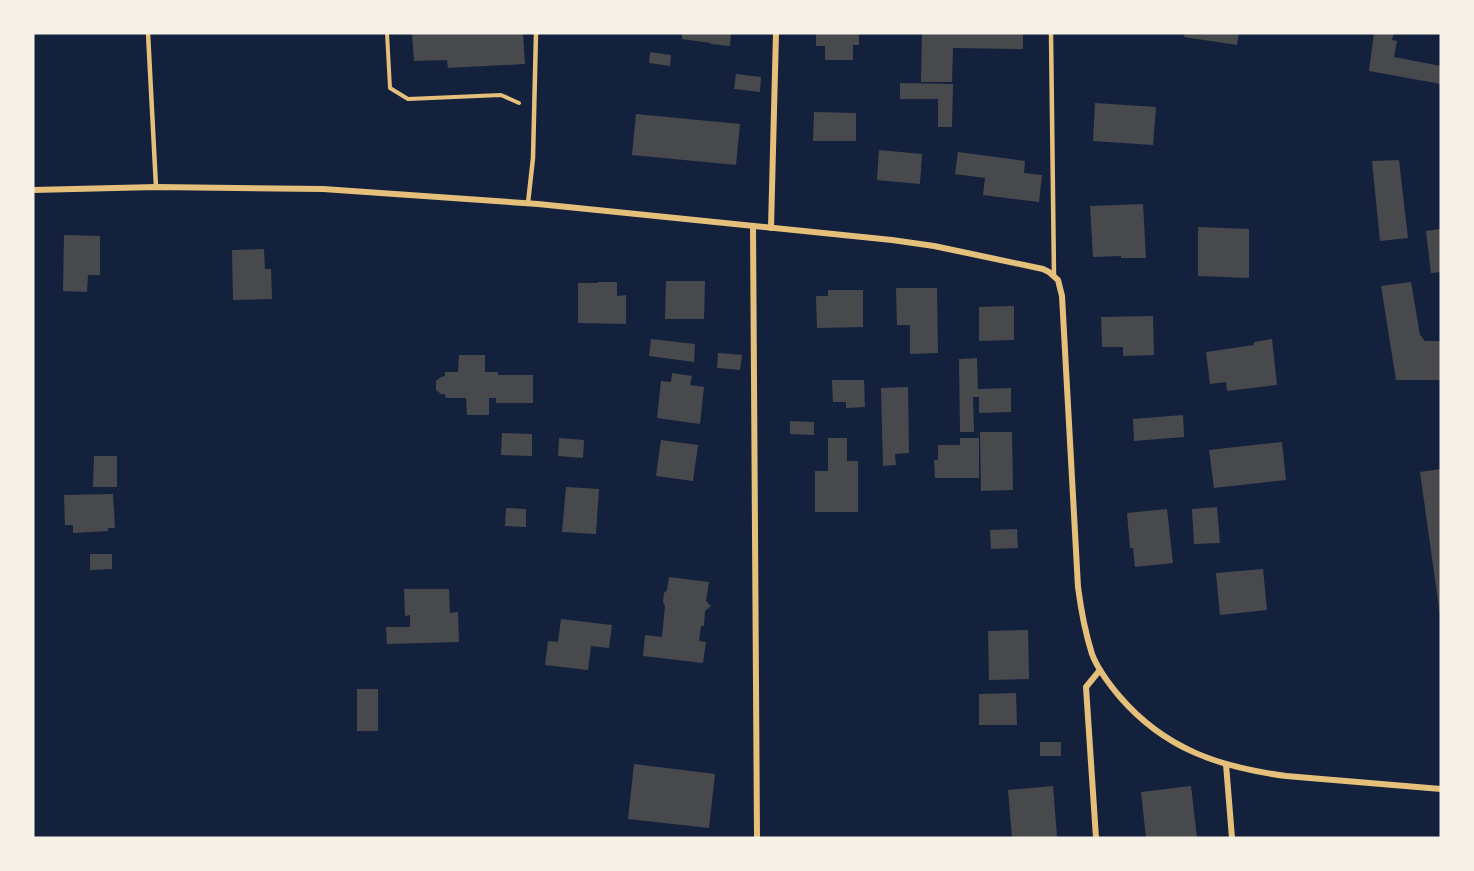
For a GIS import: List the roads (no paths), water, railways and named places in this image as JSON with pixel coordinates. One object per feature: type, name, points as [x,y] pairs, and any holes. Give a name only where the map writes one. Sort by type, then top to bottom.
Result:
[{"type":"street","points":[[771,228],[776,33]]},
{"type":"street","points":[[33,190],[156,187],[323,189],[528,204],[892,240],[934,246],[1049,272],[1058,280],[1063,303],[1078,587],[1085,630],[1093,656],[1113,689],[1130,708],[1166,739],[1226,764],[1286,776],[1441,789]]},
{"type":"street","points":[[753,226],[757,838]]},
{"type":"street","points":[[1096,838],[1086,687],[1100,670]]},
{"type":"street","points":[[1226,764],[1232,838]]},
{"type":"lane","points":[[148,33],[156,187]]},
{"type":"lane","points":[[528,204],[533,158],[536,33]]},
{"type":"lane","points":[[1051,33],[1054,276]]}]
